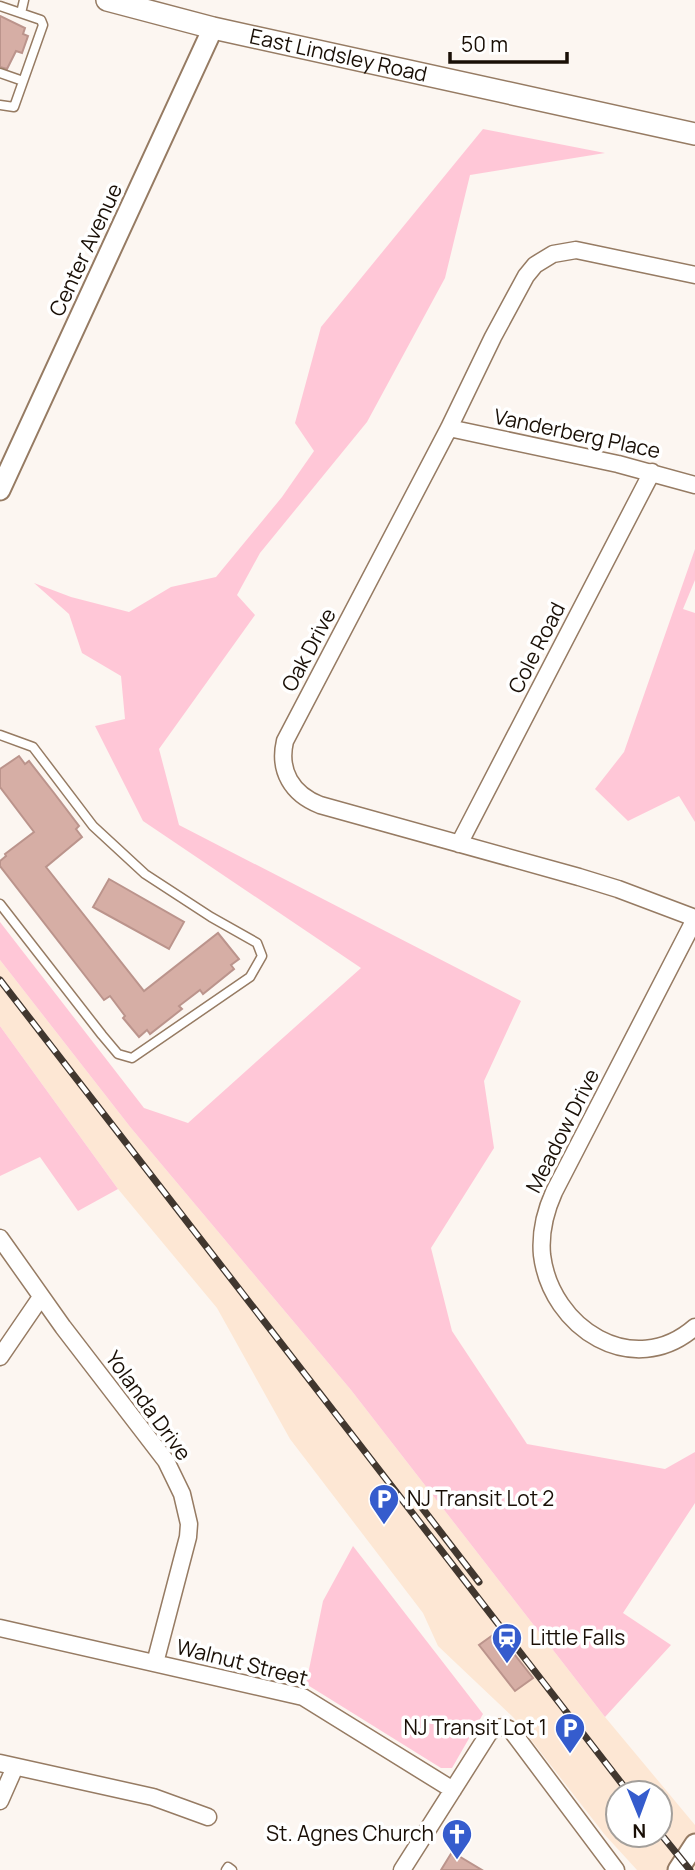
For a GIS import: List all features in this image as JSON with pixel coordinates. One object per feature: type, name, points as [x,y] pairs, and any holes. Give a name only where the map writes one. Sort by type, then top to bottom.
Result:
[{"type":"main road","name":"East Lindsley Road","points":[[107,0],[213,28],[695,134]]},
{"type":"street","name":"Center Avenue","points":[[0,490],[213,28]]},
{"type":"street","name":"Oak Drive","points":[[695,275],[576,250],[558,252],[540,261],[526,276],[285,741],[283,761],[285,771],[295,789],[311,802],[618,888],[695,918]]},
{"type":"street","name":"Vanderberg Place","points":[[449,428],[652,472],[695,485]]},
{"type":"street","name":"Cole Road","points":[[459,844],[652,472]]},
{"type":"street","name":"Meadow Drive","points":[[695,918],[554,1192],[545,1214],[542,1238],[545,1269],[557,1299],[566,1312],[590,1334],[617,1347],[643,1350],[667,1345],[695,1327]]},
{"type":"street","name":"Yolanda Drive","points":[[0,1238],[41,1297],[159,1451],[182,1494],[188,1516],[188,1536],[155,1663]]},
{"type":"street","points":[[0,1357],[41,1297]]},
{"type":"street","name":"Walnut Street","points":[[0,1628],[303,1696],[453,1790]]},
{"type":"street","points":[[402,1870],[489,1733],[500,1727],[511,1730],[616,1870]]},
{"type":"street","points":[[0,1801],[8,1765],[153,1797],[208,1817]]},
{"type":"street","points":[[678,1870],[695,1844]]},
{"type":"lane","points":[[20,13],[24,0]]},
{"type":"lane","points":[[0,6],[41,20],[43,25],[14,107],[0,105]]},
{"type":"lane","points":[[0,73],[23,81]]},
{"type":"lane","points":[[0,735],[33,747],[93,826],[145,874],[257,943],[262,956],[250,977],[132,1058],[118,1054],[0,904]]},
{"type":"lane","points":[[226,1870],[228,1867],[232,1870]]},
{"type":"shaded area","points":[[483,129],[605,153],[470,175],[445,278],[367,422],[260,553],[237,595],[255,615],[159,749],[179,825],[521,1001],[484,1081],[494,1148],[431,1248],[452,1331],[527,1444],[665,1469],[695,1452],[695,1503],[623,1613],[671,1645],[605,1717],[351,1390],[131,1128],[0,960],[0,922],[144,1108],[188,1123],[361,968],[143,821],[95,726],[125,719],[121,676],[82,653],[69,614],[34,583],[71,597],[129,612],[171,587],[216,577],[282,497],[314,451],[295,423],[321,327]]},
{"type":"shaded area","points":[[695,549],[695,580],[683,609],[695,613],[695,822],[679,796],[628,821],[595,789],[624,752]]},
{"type":"shaded area","points":[[0,960],[131,1128],[351,1390],[605,1717],[657,1779],[604,1779],[604,1834],[514,1718],[438,1646],[423,1613],[290,1439],[217,1308],[118,1189],[0,1026]]},
{"type":"shaded area","points":[[0,1026],[118,1189],[78,1211],[40,1157],[0,1176]]},
{"type":"shaded area","points":[[353,1546],[483,1714],[452,1768],[441,1768],[306,1684],[323,1601]]},
{"type":"shaded area","points":[[674,1800],[695,1825],[695,1870],[637,1870],[618,1849],[674,1849]]},
{"type":"building","points":[[0,16],[25,28],[23,34],[28,36],[22,53],[16,51],[7,69],[0,67]]},
{"type":"building","points":[[19,756],[25,764],[29,761],[54,793],[79,826],[76,829],[82,837],[46,867],[144,991],[218,933],[239,959],[231,965],[234,969],[203,994],[200,990],[179,1006],[182,1009],[150,1034],[147,1030],[139,1037],[110,996],[104,1000],[0,866],[5,854],[34,832],[0,787],[0,769]]},
{"type":"building","points":[[109,879],[184,922],[169,949],[93,907]]},
{"type":"building","points":[[497,1632],[533,1678],[515,1691],[479,1645]]},
{"type":"building","name":"St. Agnes Church","points":[[452,1852],[482,1870],[441,1870]]},
{"type":"railway","points":[[0,980],[618,1779]]},
{"type":"railway","points":[[413,1496],[479,1582]]},
{"type":"railway","points":[[673,1849],[690,1870]]},
{"type":"place","name":"NJ Transit Lot 2","points":[[384,1526]]},
{"type":"place","name":"Little Falls","points":[[507,1665]]},
{"type":"place","name":"NJ Transit Lot 1","points":[[570,1755]]},
{"type":"place","name":"St. Agnes Church","points":[[457,1861]]}]
